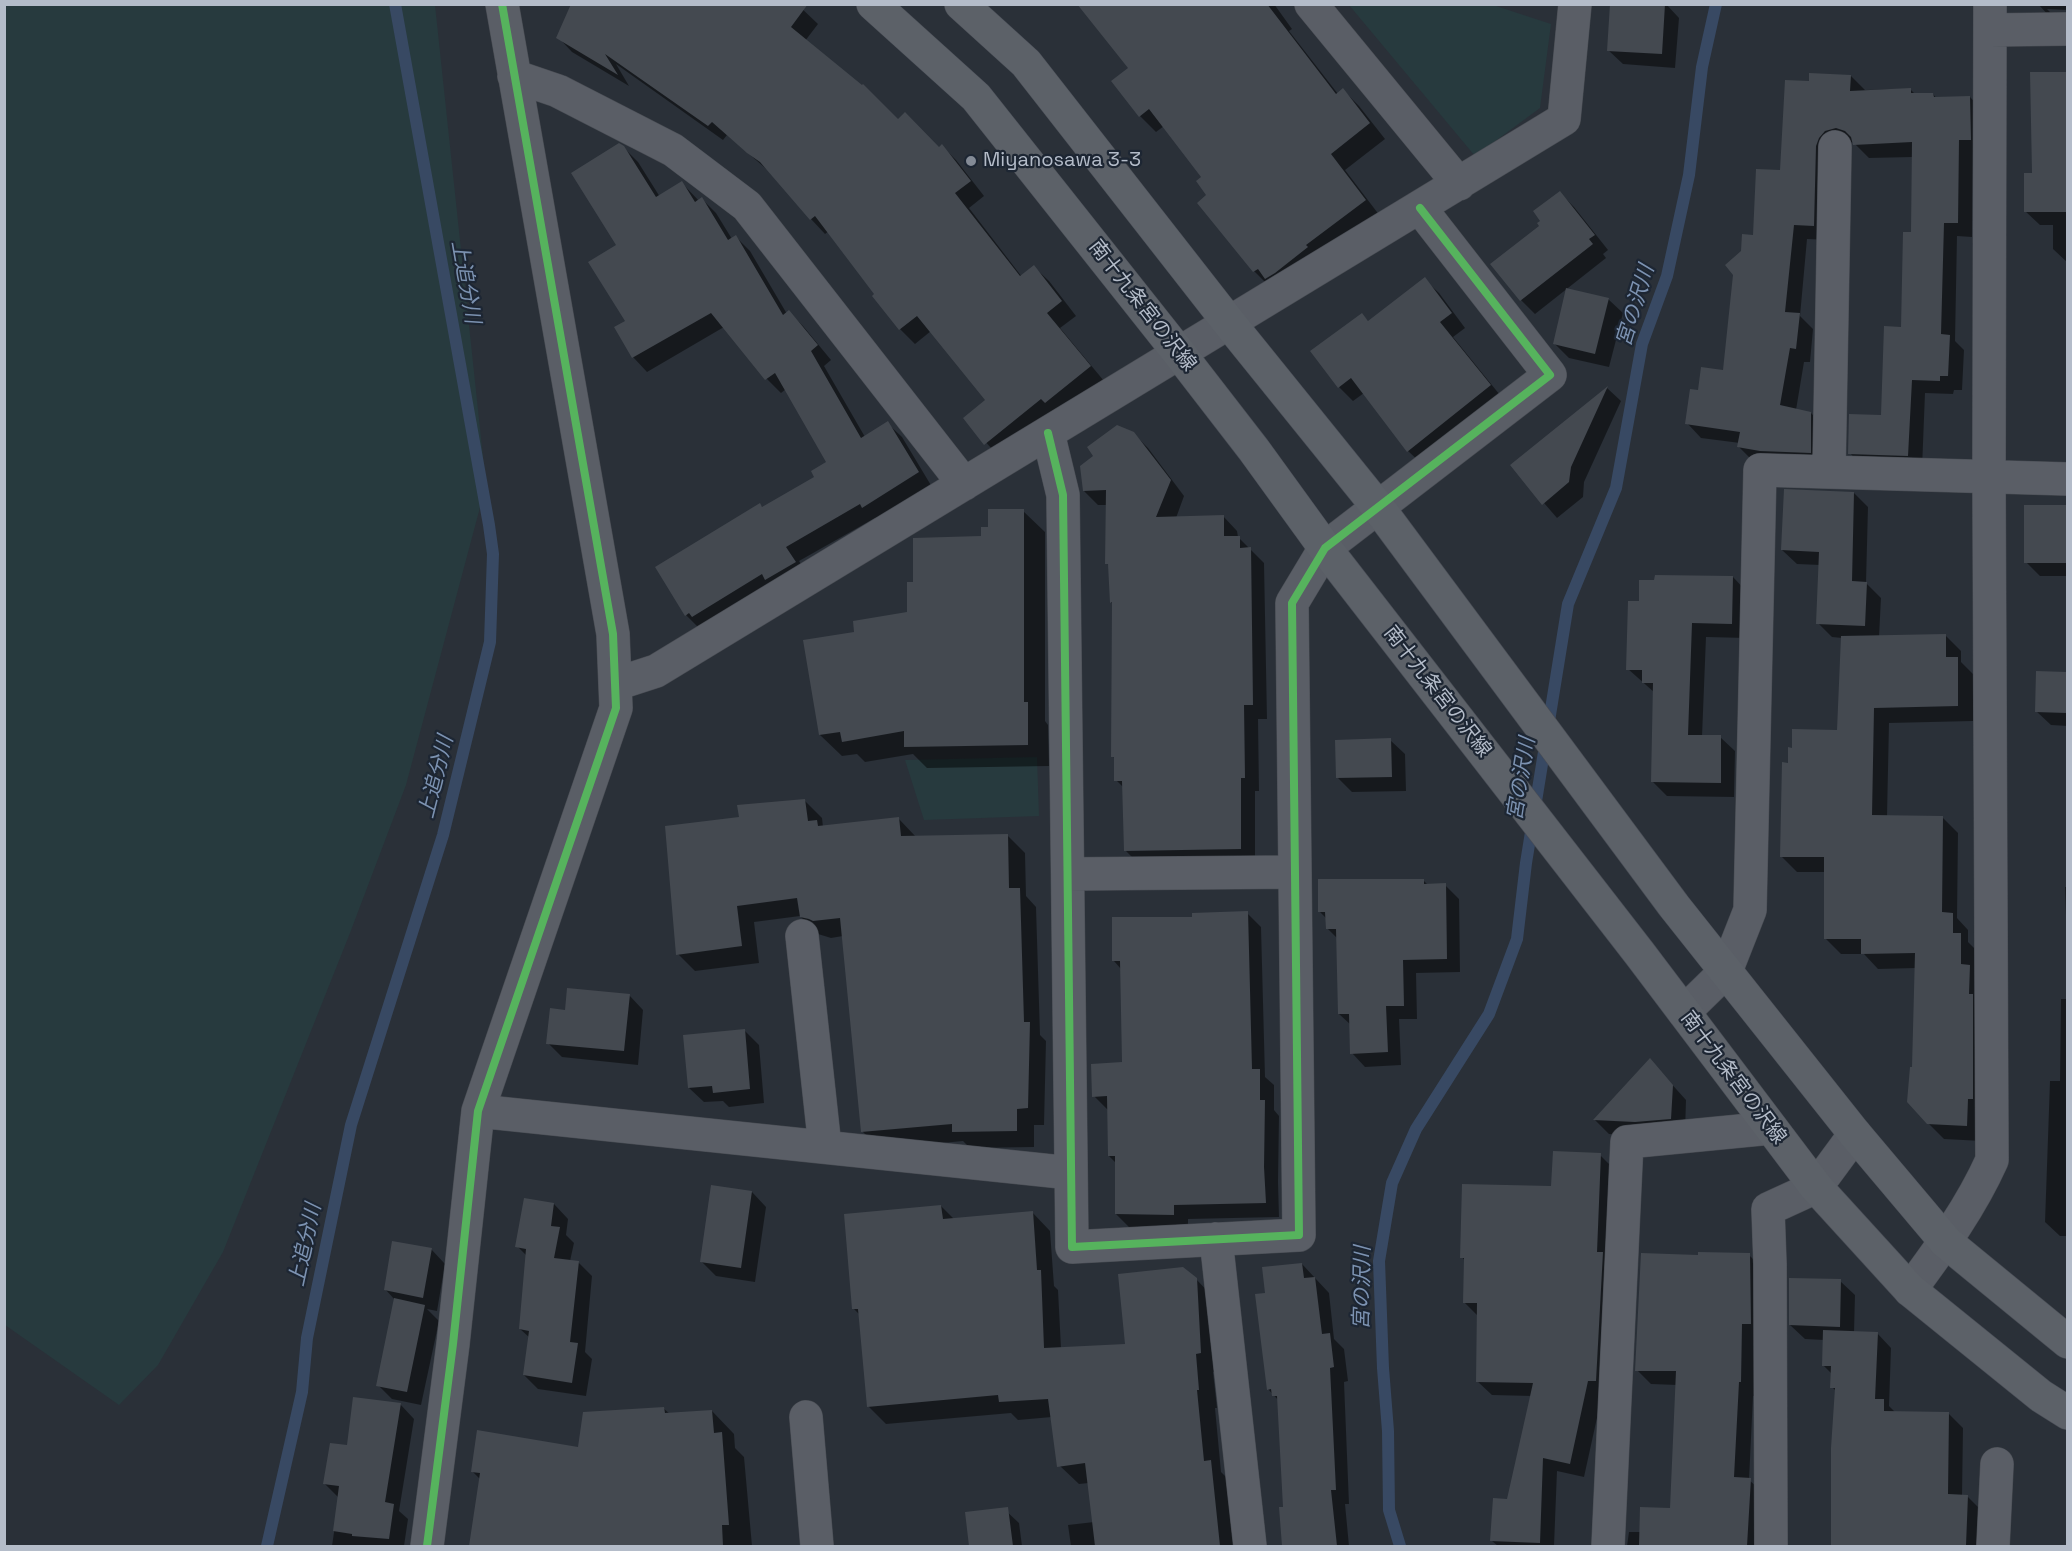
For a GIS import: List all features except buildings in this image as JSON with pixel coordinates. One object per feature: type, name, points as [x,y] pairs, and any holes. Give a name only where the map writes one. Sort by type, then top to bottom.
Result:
[{"type":"main road","name":"南十九条宮の沢線","points":[[873,4],[975,97],[1254,450],[1324,548],[1515,792],[1816,1187],[1910,1290],[2041,1396],[2067,1413]]},
{"type":"main road","points":[[961,4],[1026,63],[1230,324],[1377,506],[1674,906],[1855,1134],[1946,1242],[2067,1342]]},
{"type":"street","points":[[427,1546],[453,1344],[478,1111],[616,708],[613,634],[502,4]]},
{"type":"street","points":[[1311,4],[1459,184]]},
{"type":"street","points":[[616,684],[656,671],[1564,119],[1575,5]]},
{"type":"street","points":[[1910,1290],[1946,1242],[1979,1189],[1992,1160],[1989,477],[1990,17],[2067,29]]},
{"type":"street","points":[[514,76],[558,91],[673,150],[747,206],[964,484]]},
{"type":"street","points":[[1829,472],[1835,147]]},
{"type":"street","points":[[1048,433],[1063,495],[1072,1247],[1299,1235],[1292,603],[1324,548],[1550,375],[1420,208]]},
{"type":"street","points":[[1684,1012],[1726,972],[1750,910],[1760,470],[2067,479]]},
{"type":"street","points":[[1068,874],[1295,872]]},
{"type":"street","points":[[802,936],[825,1147]]},
{"type":"street","points":[[478,1111],[1071,1173]]},
{"type":"street","points":[[1608,1546],[1627,1142],[1771,1128]]},
{"type":"street","points":[[1771,1546],[1768,1209],[1816,1187],[1855,1134]]},
{"type":"street","points":[[1216,1239],[1250,1546]]},
{"type":"street","points":[[806,1417],[817,1546]]},
{"type":"street","points":[[1993,1546],[1997,1464]]},
{"type":"green space","points":[[5,4],[435,5],[486,485],[406,785],[350,933],[223,1252],[158,1365],[119,1405],[5,1325]]},
{"type":"green space","points":[[1349,5],[1493,5],[1551,24],[1540,108],[1475,156]]},
{"type":"green space","points":[[1037,757],[1039,816],[924,820],[905,760]]},
{"type":"waterway","name":"上追分川","points":[[267,1546],[302,1392],[307,1338],[351,1125],[443,835],[490,642],[493,554],[489,525],[395,4]]},
{"type":"waterway","name":"宮の沢川","points":[[1400,1546],[1389,1510],[1388,1431],[1379,1261],[1392,1183],[1416,1129],[1489,1014],[1517,939],[1526,863],[1568,604],[1616,488],[1642,344],[1667,276],[1689,175],[1702,67],[1716,4]]},
{"type":"cycle path","points":[[427,1546],[453,1344],[478,1111],[616,708],[613,634],[502,4]]},
{"type":"cycle path","points":[[1048,433],[1063,495],[1072,1247],[1299,1235],[1292,603],[1325,548],[1550,375],[1420,208]]},
{"type":"place","name":"Miyanosawa 3-3","points":[[971,161]]}]
